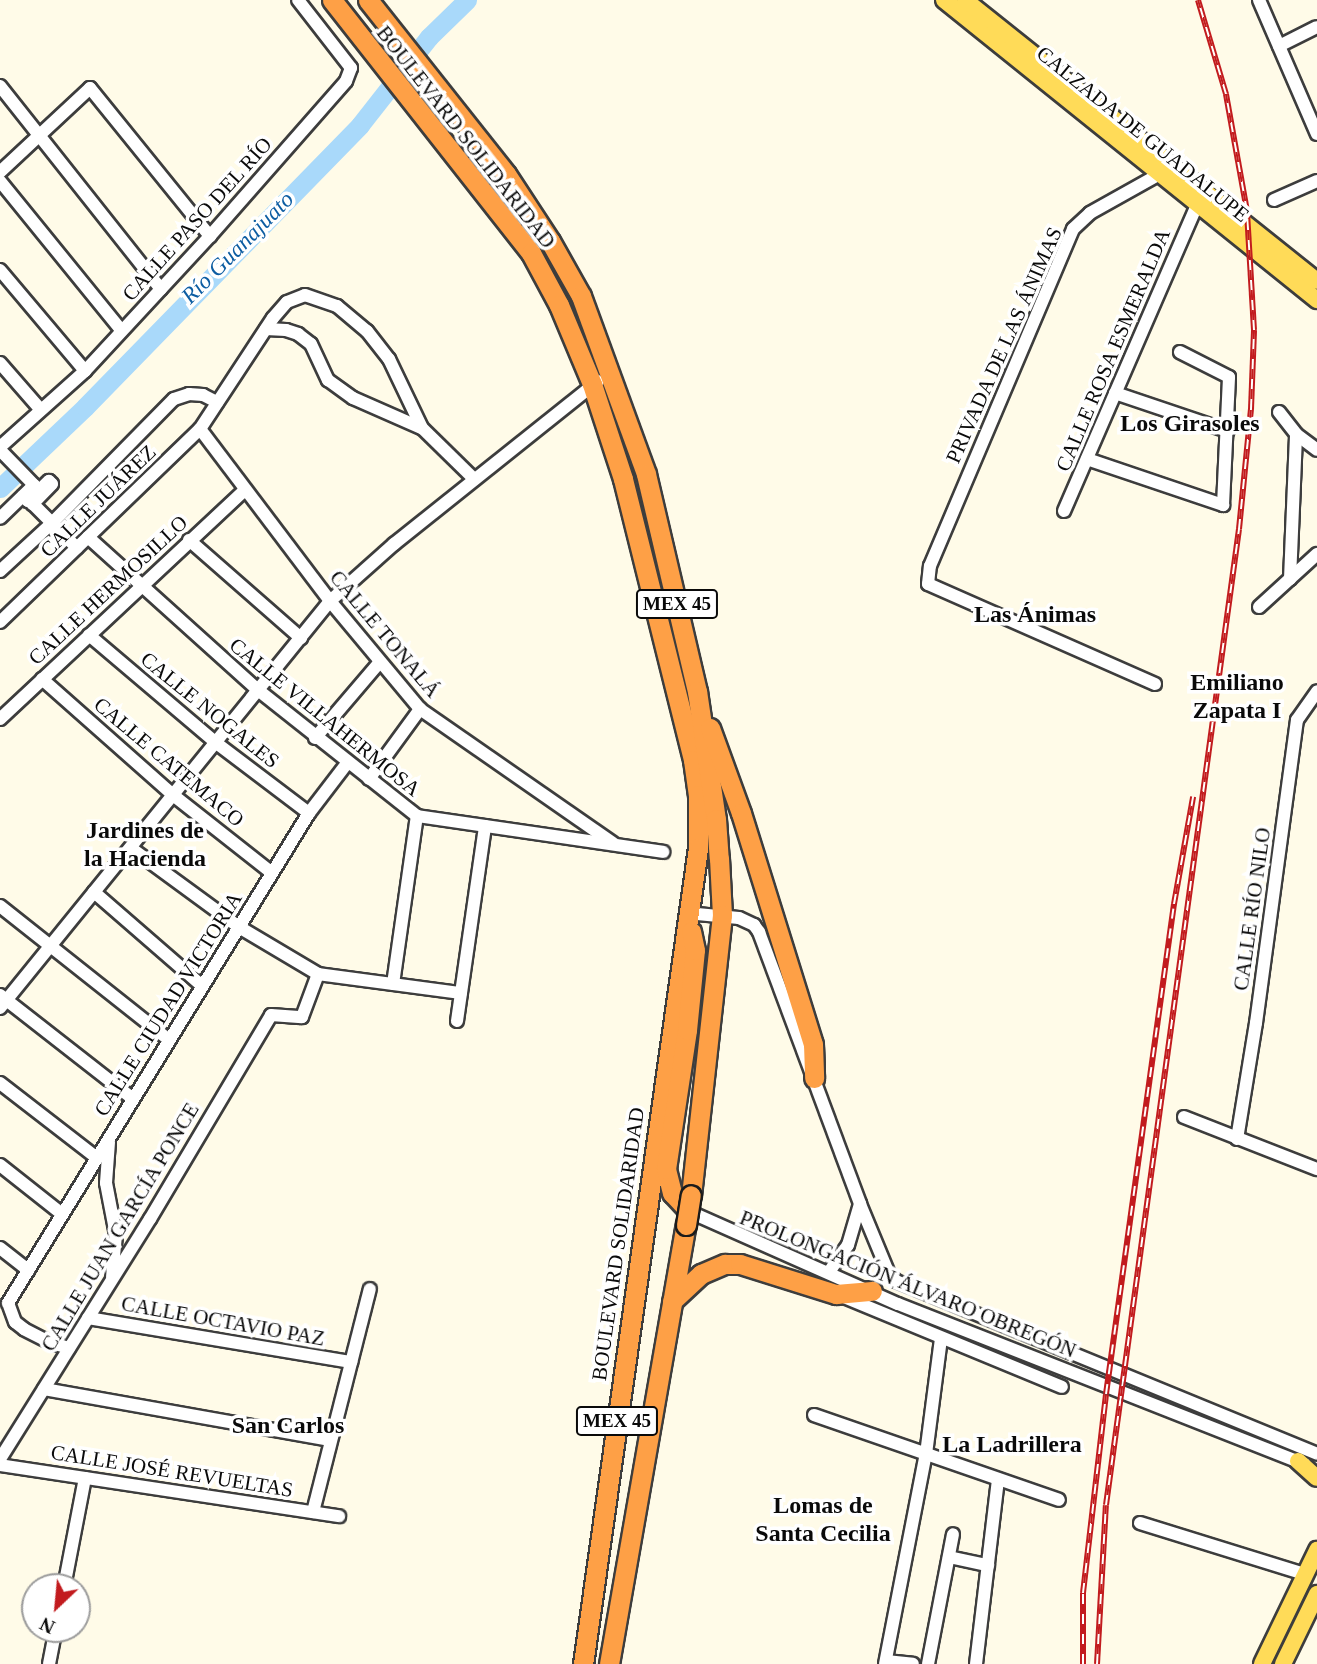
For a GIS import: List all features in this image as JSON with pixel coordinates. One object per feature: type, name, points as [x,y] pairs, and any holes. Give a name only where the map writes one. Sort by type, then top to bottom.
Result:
[{"type":"highway","name":"BOULEVARD SOLIDARIDAD","points":[[332,0],[531,253],[559,305],[592,384],[625,489],[693,760],[698,795],[698,848],[583,1664]]},
{"type":"highway","name":"BOULEVARD SOLIDARIDAD","points":[[368,0],[506,174],[550,241],[580,296],[646,474],[697,691],[716,819],[722,915],[689,1211],[609,1664]]},
{"type":"highway","points":[[697,691],[741,813],[813,1044],[814,1078]]},
{"type":"highway","points":[[687,913],[695,950],[687,1030],[666,1169],[672,1193],[689,1211]]},
{"type":"highway","points":[[672,1301],[701,1274],[725,1264],[740,1264],[836,1294],[872,1291]]},
{"type":"main road","name":"CALZADA DE GUADALUPE","points":[[944,0],[1166,170],[1317,281]]},
{"type":"main road","name":"CALZADA DE GUADALUPE","points":[[965,0],[1166,170],[1197,205],[1317,300]]},
{"type":"main road","points":[[1298,1461],[1317,1478]]},
{"type":"main road","points":[[1262,1664],[1317,1550]]},
{"type":"main road","points":[[1283,1664],[1317,1594]]},
{"type":"street","name":"CALLE PASO DEL RÍO","points":[[0,449],[85,371],[210,236],[346,81],[351,68],[298,0]]},
{"type":"street","points":[[1259,0],[1317,134]]},
{"type":"street","points":[[1279,46],[1317,27]]},
{"type":"street","points":[[0,86],[161,289]]},
{"type":"street","points":[[0,172],[90,88],[210,236]]},
{"type":"street","name":"PRIVADA DE LAS ÁNIMAS","points":[[1155,684],[928,584],[930,566],[1073,229],[1090,213],[1166,170]]},
{"type":"street","points":[[0,181],[121,330]]},
{"type":"street","points":[[1273,200],[1317,181]]},
{"type":"street","name":"CALLE ROSA ESMERALDA","points":[[1064,511],[1197,205]]},
{"type":"street","points":[[0,270],[85,371]]},
{"type":"street","name":"CALLE JUÁREZ","points":[[0,622],[201,429],[266,330],[287,302],[294,298],[315,296],[337,306],[367,331],[389,359],[422,428]]},
{"type":"street","points":[[266,330],[286,330],[298,334],[311,344],[328,380],[353,398],[422,428],[450,459],[474,479]]},
{"type":"street","points":[[1087,459],[1223,505],[1229,377],[1180,352]]},
{"type":"street","points":[[0,363],[41,410]]},
{"type":"street","points":[[133,1099],[2,1001],[131,848],[330,601],[474,479],[592,384],[611,375]]},
{"type":"street","points":[[1115,393],[1228,431]]},
{"type":"street","points":[[0,571],[52,523],[174,399],[189,394],[203,395],[217,402]]},
{"type":"street","points":[[1279,412],[1296,434],[1317,450]]},
{"type":"street","name":"CALLE TONALÁ","points":[[201,429],[244,491],[330,601],[379,663],[421,709],[617,845]]},
{"type":"street","points":[[1290,579],[1296,434]]},
{"type":"street","points":[[0,449],[34,485],[32,503]]},
{"type":"street","name":"CALLE HERMOSILLO","points":[[0,719],[244,491]]},
{"type":"street","points":[[32,503],[77,548]]},
{"type":"street","points":[[0,518],[11,508],[32,503]]},
{"type":"street","points":[[11,508],[32,503]]},
{"type":"street","name":"CALLE VILLAHERMOSA","points":[[89,537],[258,691],[417,816],[663,852]]},
{"type":"street","points":[[189,540],[301,638]]},
{"type":"street","points":[[1259,607],[1317,554]]},
{"type":"street","name":"CALLE NOGALES","points":[[89,635],[215,742],[309,813]]},
{"type":"street","points":[[315,738],[379,663]]},
{"type":"street","name":"CALLE CATEMACO","points":[[42,680],[173,795],[272,873]]},
{"type":"street","name":"CALLE RÍO NILO","points":[[1237,1139],[1256,1023],[1297,720],[1317,691]]},
{"type":"street","points":[[369,779],[421,709]]},
{"type":"street","name":"CALLE CIUDAD VICTORIA","points":[[69,1348],[51,1343],[24,1329],[15,1321],[8,1303],[309,813],[348,762]]},
{"type":"street","points":[[393,984],[417,816]]},
{"type":"street","points":[[457,1021],[485,826]]},
{"type":"street","points":[[131,848],[239,927],[318,974],[461,993]]},
{"type":"street","points":[[94,892],[202,986]]},
{"type":"street","points":[[0,906],[169,1040]]},
{"type":"street","points":[[687,913],[747,920],[759,932],[860,1205],[848,1245],[829,1272]]},
{"type":"street","name":"CALLE JUAN GARCÍA PONCE","points":[[0,1459],[271,1016],[302,1017],[318,974]]},
{"type":"street","points":[[0,1083],[97,1158]]},
{"type":"street","points":[[1184,1117],[1317,1169]]},
{"type":"street","points":[[110,1135],[106,1166],[116,1235],[112,1279]]},
{"type":"street","points":[[0,1165],[62,1214]]},
{"type":"street","name":"PROLONGACIÓN ÁLVARO OBREGÓN","points":[[860,1205],[889,1273],[903,1286],[1317,1454]]},
{"type":"street","name":"PROLONGACIÓN ÁLVARO OBREGÓN","points":[[689,1211],[759,1245],[829,1272],[898,1304],[1317,1468]]},
{"type":"street","points":[[0,1248],[28,1270]]},
{"type":"street","points":[[313,1512],[370,1289]]},
{"type":"street","points":[[836,1294],[1062,1387]]},
{"type":"street","points":[[894,1319],[898,1304]]},
{"type":"street","name":"CALLE OCTAVIO PAZ","points":[[88,1318],[351,1362]]},
{"type":"street","points":[[913,1664],[885,1663],[926,1454],[941,1338]]},
{"type":"street","points":[[44,1389],[331,1440]]},
{"type":"street","points":[[814,1415],[1059,1500]]},
{"type":"street","name":"CALLE JOSÉ REVUELTAS","points":[[0,1465],[339,1516]]},
{"type":"street","points":[[67,1573],[85,1478]]},
{"type":"street","points":[[976,1664],[998,1479]]},
{"type":"street","points":[[1140,1522],[1305,1574]]},
{"type":"street","points":[[928,1664],[953,1534]]},
{"type":"street","points":[[949,1557],[988,1565]]},
{"type":"street","points":[[49,1664],[53,1643]]},
{"type":"waterway","name":"Río Guanajuato","points":[[0,488],[85,407],[360,125],[429,37],[467,0]]},
{"type":"railway","points":[[1097,1664],[1106,1505],[1239,529],[1251,409],[1254,330],[1247,211],[1226,94],[1198,0]]},
{"type":"railway","points":[[1083,1664],[1083,1593],[1106,1394],[1174,904],[1193,797]]},
{"type":"district","name":"Los Girasoles","points":[[1190,424]]},
{"type":"district","name":"Las Ánimas","points":[[1035,615]]},
{"type":"district","name":"Emiliano Zapata I","points":[[1237,697]]},
{"type":"district","name":"Jardines de la Hacienda","points":[[145,845]]},
{"type":"district","name":"San Carlos","points":[[288,1426]]},
{"type":"district","name":"La Ladrillera","points":[[1012,1445]]},
{"type":"district","name":"Lomas de Santa Cecilia","points":[[823,1520]]}]
